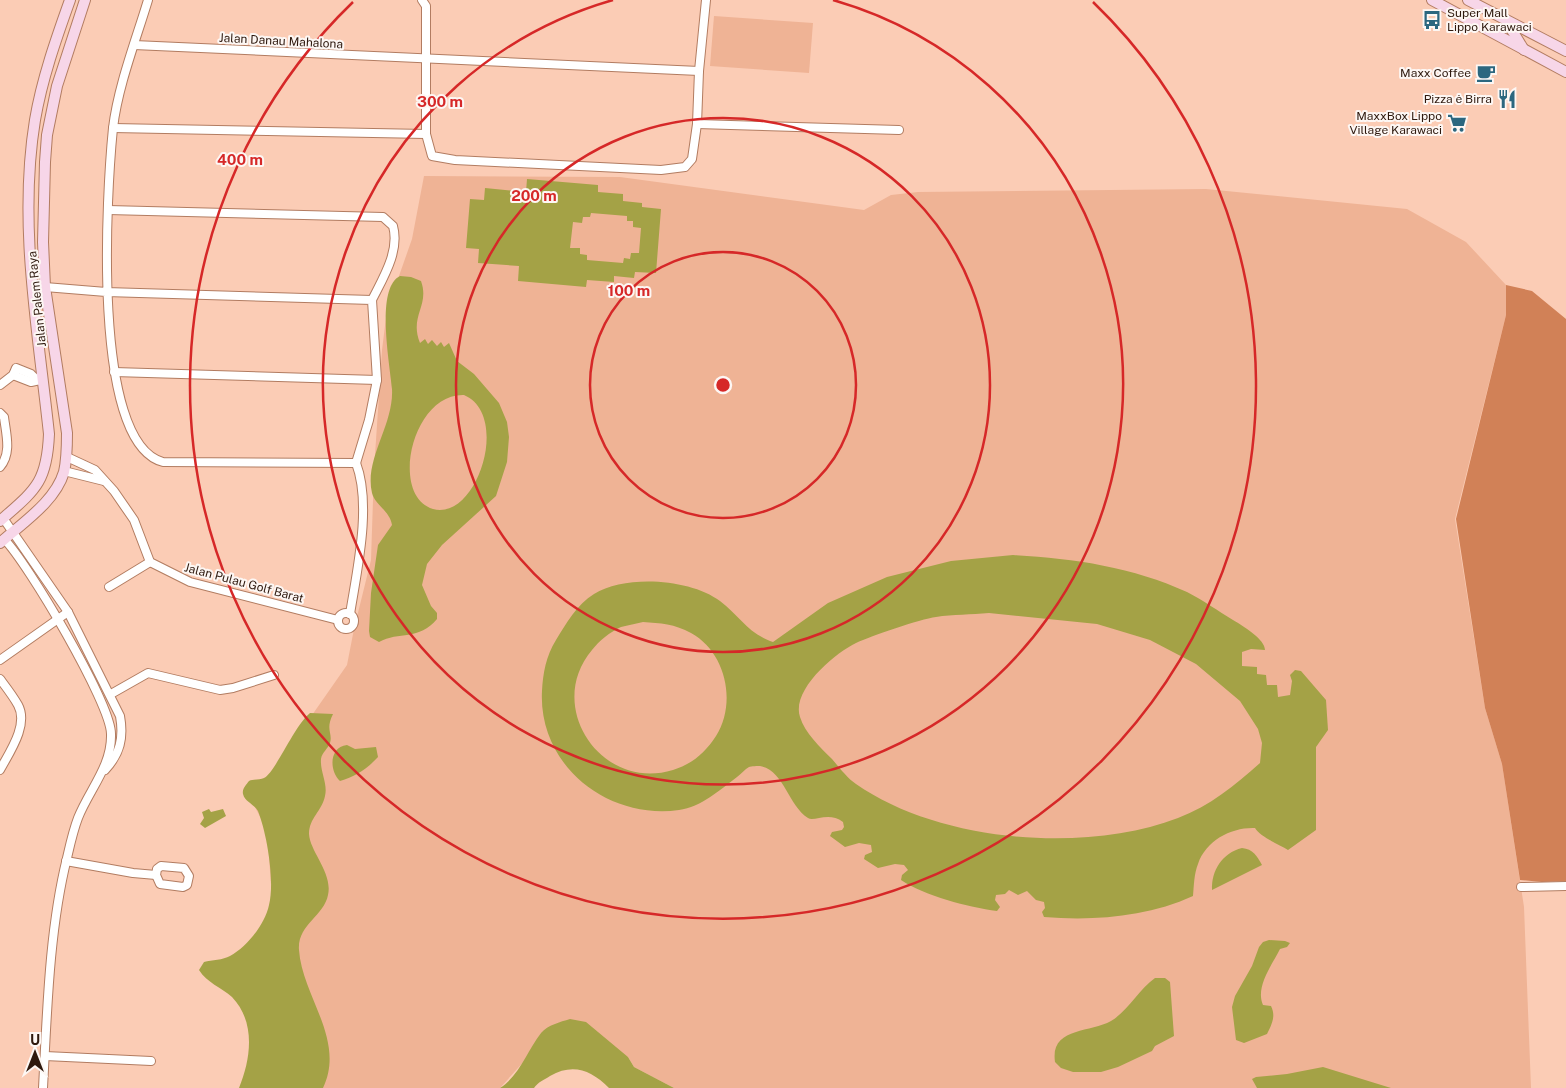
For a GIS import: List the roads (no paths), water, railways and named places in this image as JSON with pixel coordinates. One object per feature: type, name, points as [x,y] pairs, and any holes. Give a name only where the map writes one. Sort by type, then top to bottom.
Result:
[{"type":"street","name":"Jalan Palem Raya","points":[[2,519],[23,502],[40,482],[48,460],[49,434],[40,380],[30,262],[29,183],[37,111],[50,56],[70,0]]},
{"type":"street","name":"Jalan Palem Raya","points":[[2,541],[53,493],[64,472],[67,433],[46,287],[43,242],[47,136],[57,86],[85,0]]},
{"type":"street","points":[[148,0],[134,45],[114,128],[108,210],[106,292],[114,372],[127,421],[138,440],[156,460],[356,464]]},
{"type":"street","points":[[426,2],[426,134],[430,154],[436,158],[661,170],[685,167],[692,159],[697,124],[699,71],[706,0]]},
{"type":"street","points":[[1432,0],[1566,72]]},
{"type":"street","points":[[1468,0],[1566,52]]},
{"type":"street","points":[[1506,21],[1525,51]]},
{"type":"street","name":"Jalan Danau Mahalona","points":[[134,45],[699,71]]},
{"type":"street","points":[[697,124],[899,130]]},
{"type":"street","points":[[114,128],[426,134]]},
{"type":"street","points":[[108,210],[386,218],[393,226],[394,247],[387,271],[372,300],[377,380],[369,420],[356,464],[362,479],[362,506],[360,545],[350,614],[354,622],[350,628],[342,627],[338,620],[343,614],[350,614]]},
{"type":"street","points":[[46,287],[106,292],[372,300]]},
{"type":"street","points":[[0,385],[14,371],[31,382],[59,378]]},
{"type":"street","points":[[114,372],[377,380]]},
{"type":"street","points":[[0,413],[4,417],[8,451],[5,462],[0,467]]},
{"type":"street","points":[[66,457],[73,462],[87,465],[114,491],[134,520],[150,562],[109,587]]},
{"type":"street","points":[[64,472],[104,481]]},
{"type":"street","points":[[2,519],[13,531],[68,612],[120,716],[121,742],[113,761],[102,774]]},
{"type":"street","points":[[2,541],[57,620],[110,722],[109,755],[102,774],[79,817],[66,861],[58,899],[43,1088]]},
{"type":"street","name":"Jalan Pulau Golf Barat","points":[[150,562],[190,582],[338,620]]},
{"type":"street","points":[[0,660],[68,612]]},
{"type":"street","points":[[110,694],[148,673],[220,690],[233,688],[274,675]]},
{"type":"street","points":[[0,679],[19,706],[21,716],[14,743],[0,770]]},
{"type":"street","points":[[66,861],[133,873],[156,875]]},
{"type":"street","points":[[1521,887],[1566,886]]},
{"type":"street","points":[[45,1056],[151,1061]]},
{"type":"place","name":"Super Mall Lippo Karawaci","points":[[1432,20]]},
{"type":"place","name":"Maxx Coffee","points":[[1486,73]]},
{"type":"place","name":"Pizza ė Birra","points":[[1507,99]]},
{"type":"place","name":"MaxxBox Lippo Village Karawaci","points":[[1457,123]]}]
